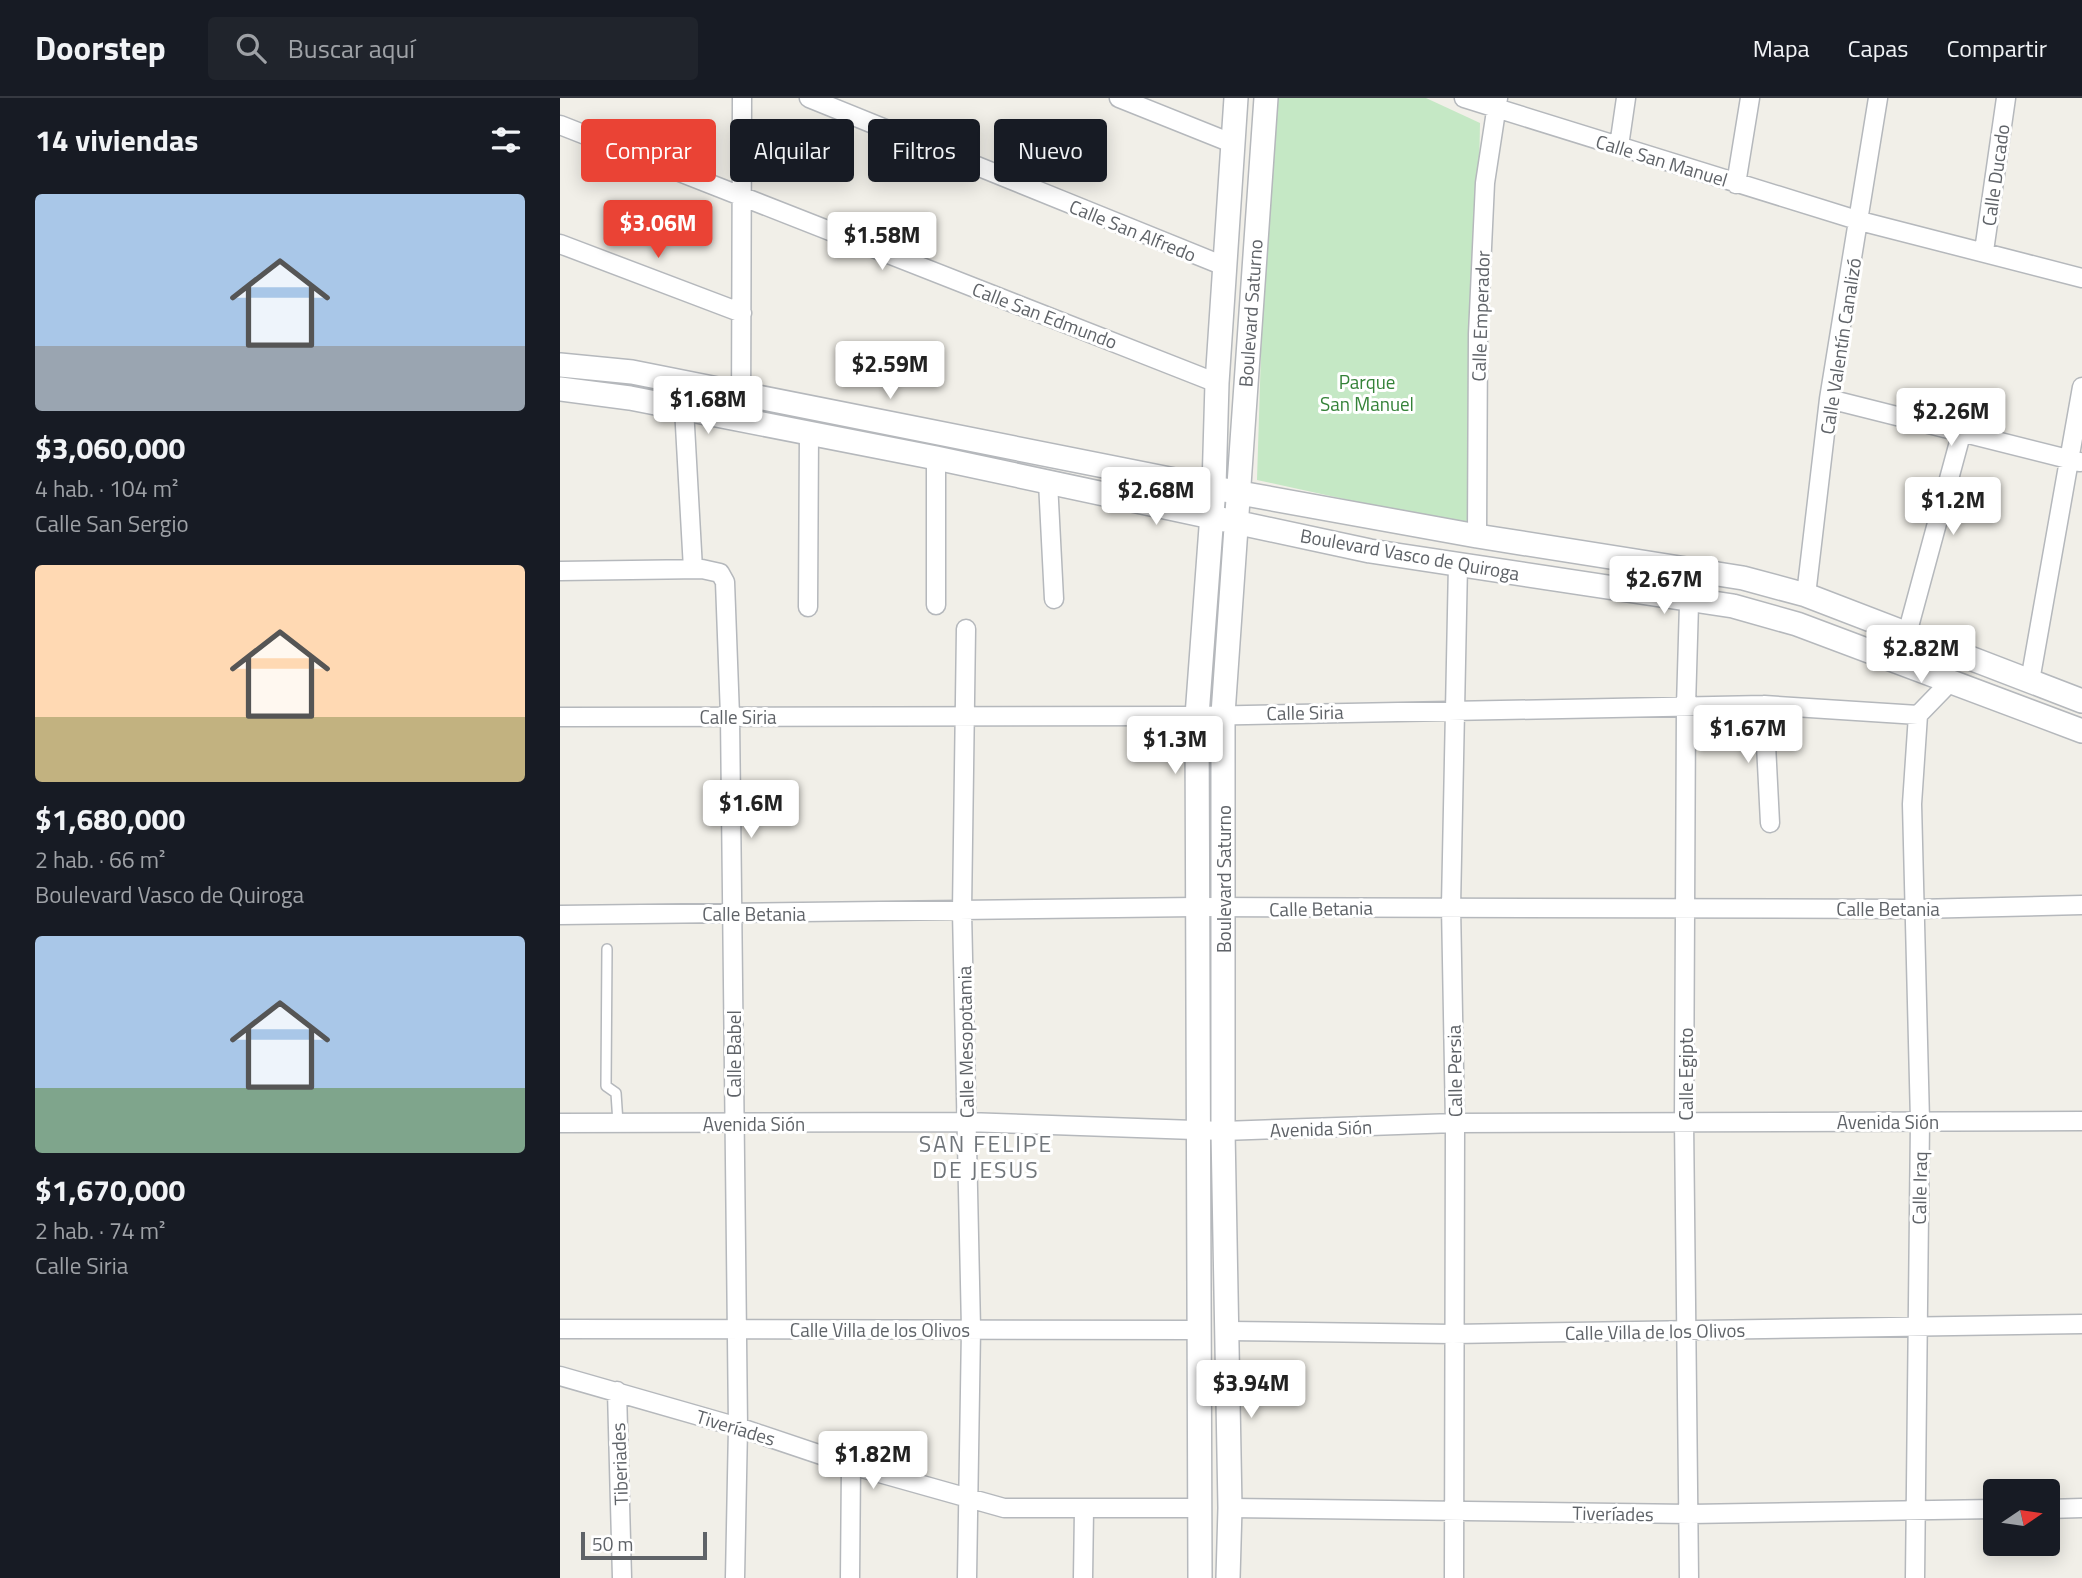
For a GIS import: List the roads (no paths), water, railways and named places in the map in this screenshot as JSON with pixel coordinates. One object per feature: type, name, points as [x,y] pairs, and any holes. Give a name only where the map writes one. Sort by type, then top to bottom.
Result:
[{"type":"street","points":[[741,420],[742,98]]},
{"type":"street","name":"Calle San Alfredo","points":[[809,98],[1224,267]]},
{"type":"street","points":[[1119,98],[1234,144]]},
{"type":"street","name":"Boulevard Saturno","points":[[1200,1578],[1197,716],[1214,488],[1217,383],[1236,98]]},
{"type":"street","name":"Boulevard Saturno","points":[[1228,1578],[1230,1508],[1223,1131],[1223,714],[1239,523],[1243,408],[1266,98]]},
{"type":"street","name":"Calle San Manuel","points":[[1464,98],[1497,104],[1736,184],[1860,221],[2082,278]]},
{"type":"street","points":[[1619,146],[1626,98]]},
{"type":"street","points":[[1736,184],[1750,98]]},
{"type":"street","name":"Calle Valentín Canalizó","points":[[1806,595],[1829,399],[1878,98]]},
{"type":"street","name":"Calle Ducado","points":[[1984,251],[2006,98]]},
{"type":"street","name":"Calle Emperador","points":[[1477,536],[1478,334],[1485,183],[1497,104]]},
{"type":"street","name":"Calle San Edmundo","points":[[560,125],[1217,383]]},
{"type":"street","points":[[560,244],[742,313]]},
{"type":"street","name":"Boulevard Vasco de Quiroga","points":[[560,365],[632,372],[1240,493],[1477,536],[1743,578],[1806,595],[2082,701]]},
{"type":"street","points":[[2030,681],[2076,461],[2082,387]]},
{"type":"street","name":"Boulevard Vasco de Quiroga","points":[[560,389],[595,392],[684,408],[936,458],[1370,551],[1689,598],[1767,614],[2082,732]]},
{"type":"street","points":[[1829,399],[2076,461]]},
{"type":"street","points":[[560,570],[693,569],[684,408]]},
{"type":"street","points":[[1907,634],[1962,431]]},
{"type":"street","points":[[808,607],[809,433]]},
{"type":"street","points":[[936,458],[936,605]]},
{"type":"street","points":[[1048,482],[1054,599]]},
{"type":"street","name":"Calle Persia","points":[[1454,1578],[1455,1123],[1451,906],[1458,564]]},
{"type":"street","name":"Calle Babel","points":[[693,569],[720,573],[725,582],[728,603],[738,1427],[735,1578]]},
{"type":"street","name":"Calle Egipto","points":[[1689,1578],[1684,1120],[1686,706],[1690,569]]},
{"type":"street","name":"Calle Mesopotamia","points":[[966,629],[962,912],[971,1329],[967,1578]]},
{"type":"street","points":[[1918,715],[1951,681]]},
{"type":"street","points":[[1764,705],[1770,823]]},
{"type":"street","name":"Calle Siria","points":[[560,717],[1197,716],[1764,705],[1918,715]]},
{"type":"street","name":"Calle Iraq","points":[[1915,1578],[1920,1121],[1912,804],[1918,715]]},
{"type":"street","name":"Calle Betania","points":[[560,915],[1196,907],[1916,909],[2082,905]]},
{"type":"street","name":"Avenida Sión","points":[[560,1123],[966,1122],[1223,1131],[1455,1123],[1684,1120],[2082,1121]]},
{"type":"street","name":"Calle Villa de los Olivos","points":[[1228,1331],[1453,1334],[1685,1332],[1917,1324],[2082,1324]]},
{"type":"street","name":"Calle Villa de los Olivos","points":[[560,1329],[1200,1330]]},
{"type":"street","name":"Tiveríades","points":[[560,1376],[738,1427],[851,1465],[1004,1507],[1084,1510],[1201,1508]]},
{"type":"street","name":"Tiberiades","points":[[617,1391],[622,1578]]},
{"type":"street","points":[[850,1578],[851,1465]]},
{"type":"street","name":"Tiveríades","points":[[1230,1508],[1690,1514],[1983,1509]]},
{"type":"street","points":[[2060,1509],[2082,1508]]},
{"type":"street","points":[[1083,1578],[1084,1510]]},
{"type":"lane","points":[[607,950],[606,1086],[616,1093],[618,1123]]},
{"type":"district","name":"SAN FELIPE DE JESUS","points":[[986,1156]]},
{"type":"park label","name":"Parque San Manuel","points":[[1367,392]]}]
